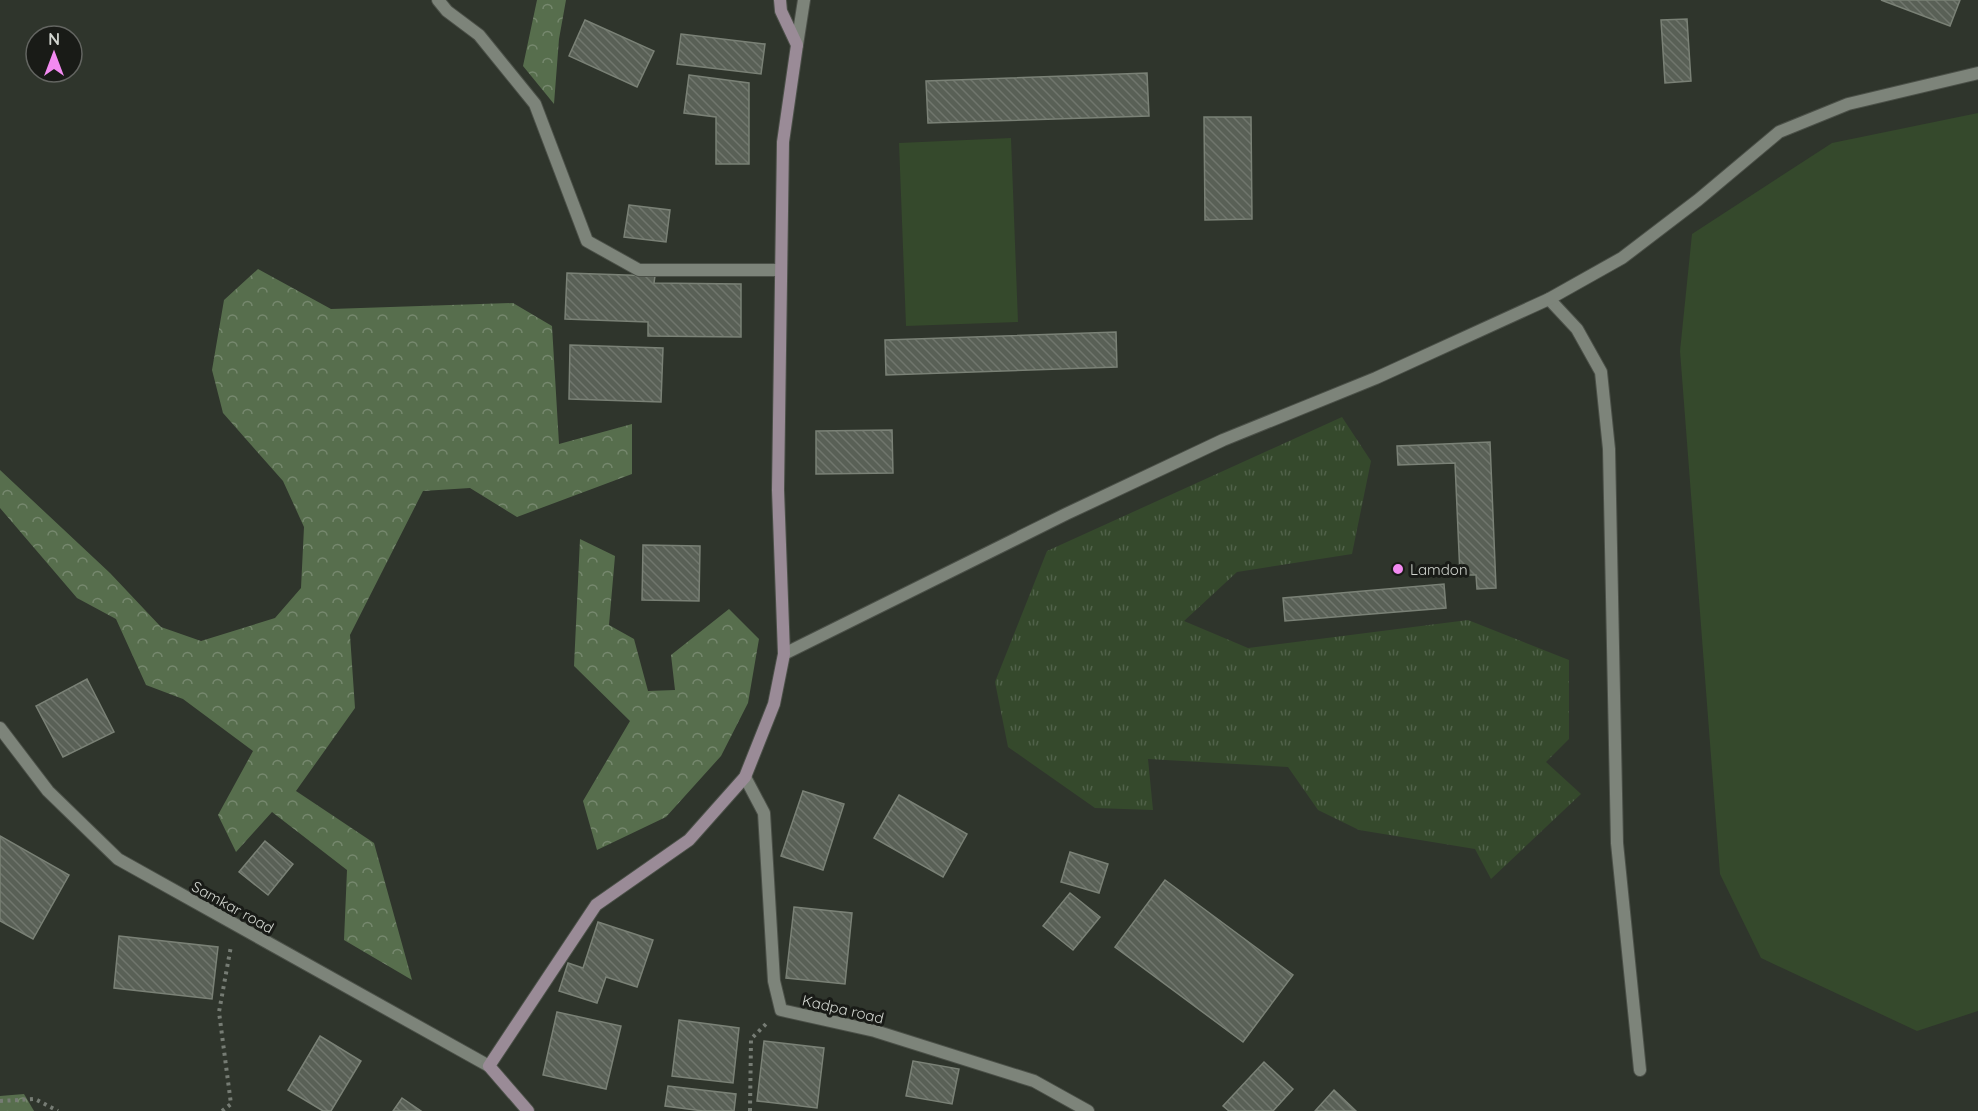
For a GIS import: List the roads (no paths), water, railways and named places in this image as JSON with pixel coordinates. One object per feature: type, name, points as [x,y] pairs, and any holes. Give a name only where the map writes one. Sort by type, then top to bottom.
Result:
[{"type":"main road","points":[[528,1111],[489,1066],[597,905],[689,840],[745,777],[774,704],[784,654],[778,490],[783,141],[797,45],[781,11],[780,0]]},
{"type":"street","points":[[438,0],[447,11],[479,35],[535,104],[587,241],[639,270],[781,270]]},
{"type":"street","points":[[797,45],[804,0]]},
{"type":"street","points":[[784,654],[1036,528],[1223,440],[1376,378],[1549,299],[1622,258],[1698,200],[1779,132],[1848,104],[1978,73]]},
{"type":"street","points":[[1549,299],[1577,329],[1601,372],[1609,449],[1617,843],[1640,1070]]},
{"type":"street","name":"Samkar road","points":[[0,728],[48,791],[118,859],[489,1066]]},
{"type":"street","name":"Kadpa road","points":[[745,777],[764,813],[774,981],[781,1010],[875,1031],[1034,1081],[1088,1111]]},
{"type":"place","name":"Lamdon","points":[[1398,569]]}]
